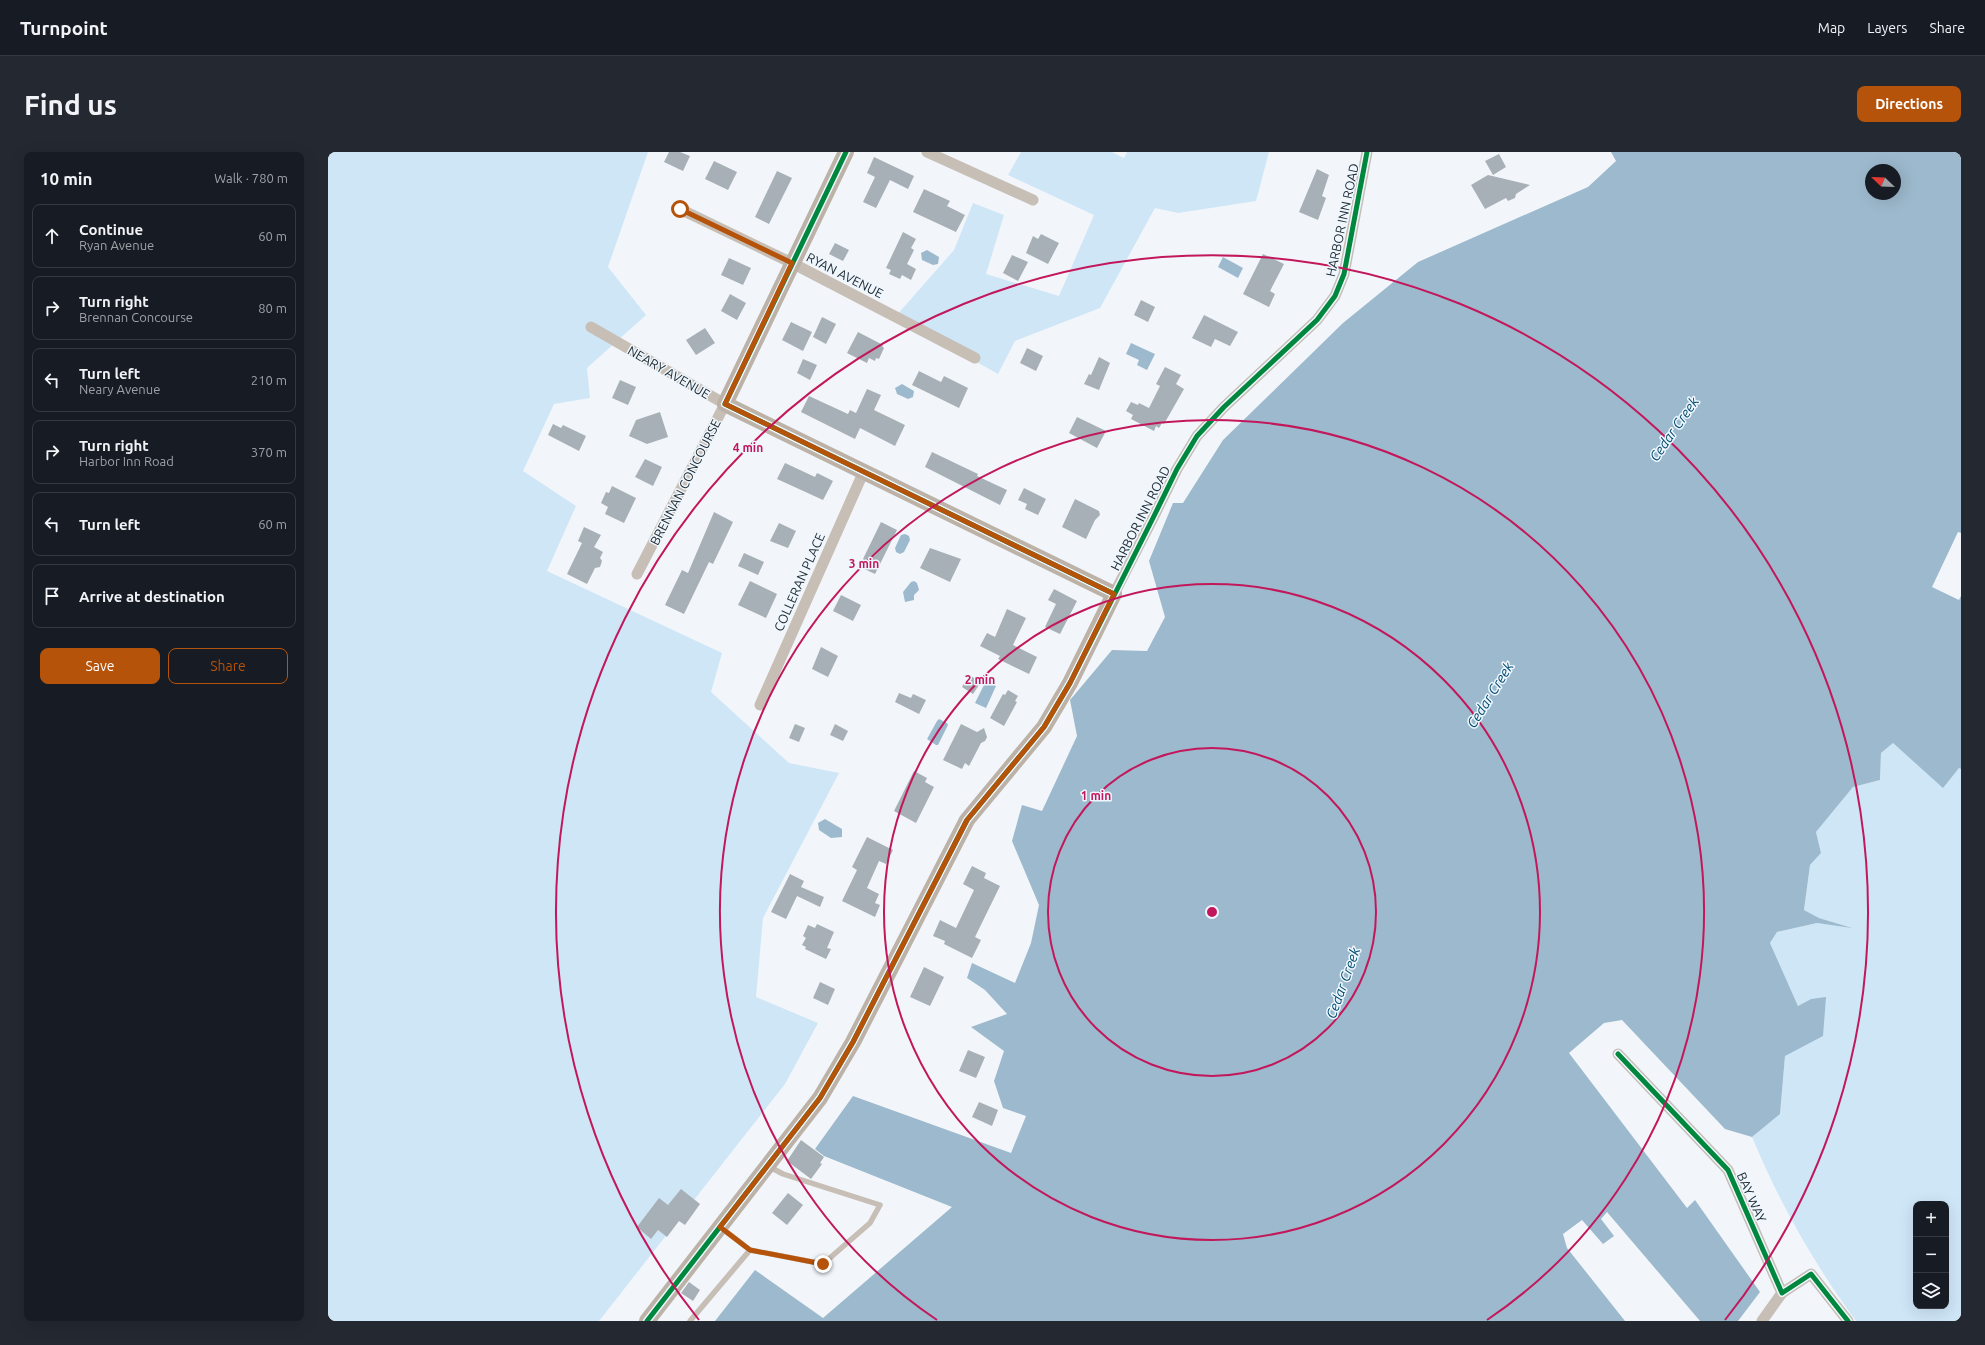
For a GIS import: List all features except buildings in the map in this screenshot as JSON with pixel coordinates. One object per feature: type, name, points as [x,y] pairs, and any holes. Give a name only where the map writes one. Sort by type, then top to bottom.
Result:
[{"type":"main road","name":"BRENNAN CONCOURSE","points":[[725,404],[846,152]]},
{"type":"main road","name":"NEARY AVENUE","points":[[725,404],[1114,594]]},
{"type":"main road","name":"HARBOR INN ROAD","points":[[647,1321],[820,1098],[853,1042],[967,820],[1044,727],[1070,683],[1114,594]]},
{"type":"street","points":[[927,152],[1033,200]]},
{"type":"street","name":"HARBOR INN ROAD","points":[[1114,594],[1177,468],[1198,436],[1224,407],[1317,320],[1334,296],[1344,274],[1367,152]]},
{"type":"street","name":"RYAN AVENUE","points":[[680,209],[792,263],[976,358]]},
{"type":"street","name":"NEARY AVENUE","points":[[591,327],[725,404]]},
{"type":"street","name":"BRENNAN CONCOURSE","points":[[637,574],[725,404]]},
{"type":"street","name":"COLLERAN PLACE","points":[[760,705],[864,471]]},
{"type":"street","name":"BAY WAY","points":[[1618,1054],[1728,1170],[1782,1293]]},
{"type":"street","points":[[1762,1321],[1782,1293],[1811,1274],[1848,1321]]},
{"type":"lane","points":[[720,1227],[750,1250],[823,1264],[870,1223],[880,1205],[783,1174],[767,1166]]},
{"type":"lane","points":[[690,1321],[750,1250]]},
{"type":"shaded area","points":[[328,152],[648,152],[608,267],[646,315],[587,368],[590,398],[554,404],[523,471],[576,506],[547,571],[722,653],[711,692],[789,763],[839,773],[763,918],[756,997],[818,1023],[785,1084],[599,1321],[328,1321]]},
{"type":"shaded area","points":[[1021,152],[1112,152],[1124,158],[1127,152],[1269,152],[1256,201],[1178,213],[1155,208],[1100,308],[1015,341],[998,374],[896,316],[954,250],[973,203],[1004,215],[986,274],[1059,296],[1094,215],[1008,175]]},
{"type":"shaded area","points":[[1893,743],[1943,787],[1959,768],[1961,769],[1961,1321],[1856,1321],[1798,1232],[1762,1161],[1752,1137],[1780,1114],[1785,1056],[1811,999],[1798,1006],[1770,943],[1777,932],[1817,923],[1848,927],[1819,918],[1804,910],[1810,865],[1821,853],[1816,832],[1853,787],[1880,780],[1881,753]]},
{"type":"water","name":"Cedar Creek","points":[[1611,152],[1961,152],[1961,533],[1958,532],[1932,587],[1959,600],[1961,596],[1961,769],[1959,768],[1943,788],[1893,743],[1881,753],[1880,780],[1853,787],[1816,832],[1821,853],[1810,865],[1804,910],[1819,918],[1852,928],[1817,923],[1777,932],[1770,943],[1798,1006],[1811,999],[1826,997],[1823,1036],[1785,1056],[1780,1114],[1752,1137],[1725,1129],[1622,1020],[1604,1023],[1569,1053],[1687,1208],[1695,1200],[1760,1292],[1738,1321],[1700,1321],[1607,1212],[1601,1219],[1614,1236],[1603,1244],[1582,1220],[1563,1234],[1567,1248],[1625,1321],[715,1321],[755,1270],[823,1318],[952,1207],[824,1156],[815,1149],[853,1096],[1011,1153],[1026,1116],[1003,1108],[994,1081],[1004,1051],[971,1027],[1007,1014],[985,990],[967,978],[972,963],[1015,983],[1031,943],[1039,905],[1012,841],[1022,805],[1042,811],[1077,736],[1070,700],[1112,650],[1147,651],[1165,617],[1149,561],[1173,503],[1183,503],[1223,440],[1343,323],[1418,262],[1588,187],[1616,161]]},
{"type":"water","points":[[927,250],[939,257],[938,264],[933,265],[922,260],[921,253]]},
{"type":"water","points":[[1223,257],[1243,268],[1238,278],[1218,267]]},
{"type":"water","points":[[1131,343],[1155,354],[1147,370],[1137,365],[1139,360],[1126,354]]},
{"type":"water","points":[[902,384],[914,391],[913,397],[908,399],[897,394],[895,388]]},
{"type":"water","points":[[905,534],[909,536],[910,540],[904,552],[900,554],[896,552],[895,548],[901,535]]},
{"type":"water","points":[[914,581],[917,583],[919,590],[914,595],[914,600],[905,602],[903,592],[911,582]]},
{"type":"water","points":[[986,681],[996,686],[986,708],[975,703]]},
{"type":"water","points":[[939,719],[948,725],[938,745],[936,745],[927,739]]},
{"type":"water","points":[[825,819],[842,829],[842,837],[831,838],[819,830],[818,823]]},
{"type":"cycle path","points":[[846,152],[725,404],[1114,594]]},
{"type":"cycle path","points":[[647,1321],[820,1098],[853,1042],[967,820],[1044,727],[1070,683],[1177,469],[1197,436],[1224,407],[1317,320],[1335,296],[1344,274],[1367,152]]},
{"type":"cycle path","points":[[1618,1054],[1728,1170],[1782,1293],[1811,1274],[1848,1321]]},
{"type":"route","points":[[680,209],[792,263],[725,404],[1114,594],[1070,683],[1044,727],[967,820],[853,1042],[820,1098],[720,1227],[750,1250],[823,1264]]}]
